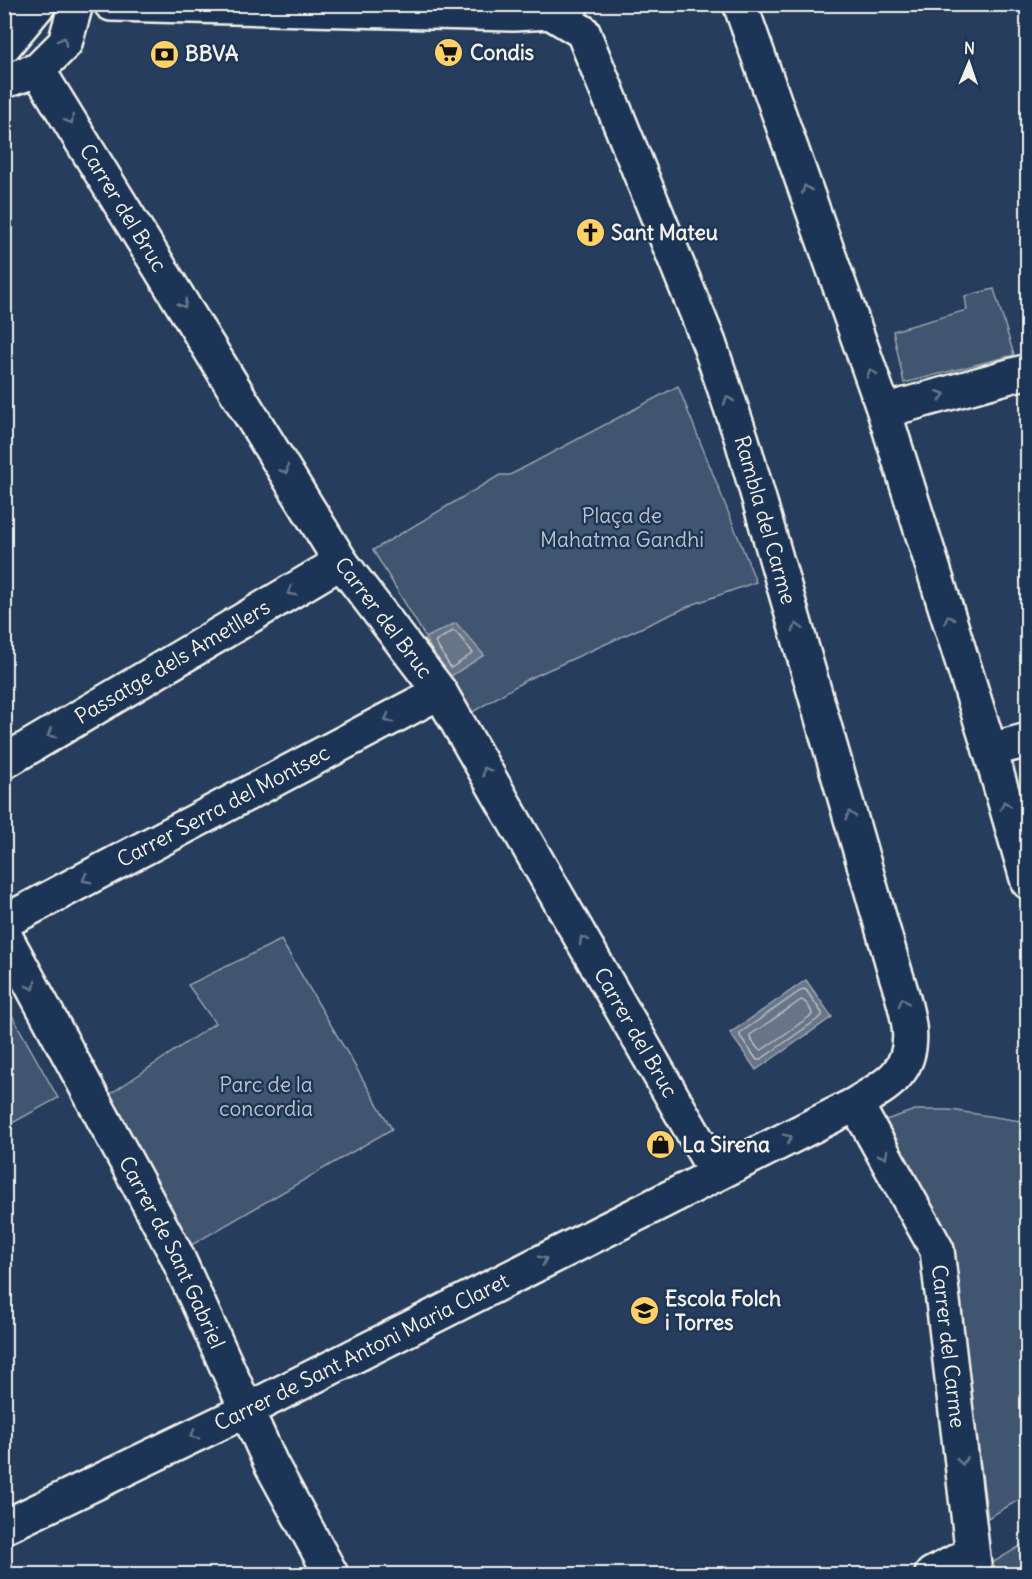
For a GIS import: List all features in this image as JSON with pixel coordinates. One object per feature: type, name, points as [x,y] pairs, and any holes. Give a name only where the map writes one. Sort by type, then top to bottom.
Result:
[{"type":"street","points":[[4,46],[39,4]]},
{"type":"street","points":[[4,81],[38,70],[65,43],[76,4]]},
{"type":"street","points":[[111,4],[513,14],[563,8]]},
{"type":"street","points":[[740,4],[884,411],[990,750],[1028,882]]},
{"type":"street","name":"Rambla del Carme","points":[[563,8],[583,32],[709,344],[742,440],[908,1019],[910,1045],[907,1060]]},
{"type":"street","name":"Carrer del Bruc","points":[[38,70],[341,562],[440,692],[716,1173]]},
{"type":"street","points":[[884,411],[1028,371]]},
{"type":"street","name":"Passatge dels Ametllers","points":[[4,762],[341,562]]},
{"type":"street","name":"Carrer Serra del Montsec","points":[[4,922],[440,692]]},
{"type":"street","points":[[990,750],[1028,740]]},
{"type":"street","name":"Carrer de Sant Gabriel","points":[[4,934],[176,1254],[271,1464],[331,1575]]},
{"type":"street","name":"Carrer de Sant Antoni Maria Claret","points":[[4,1527],[247,1410],[856,1104],[896,1075],[907,1060]]},
{"type":"street","name":"Carrer del Carme","points":[[856,1104],[937,1250],[974,1564]]},
{"type":"street","points":[[932,1575],[974,1564]]},
{"type":"green space","points":[[994,289],[1014,355],[904,383],[893,331],[967,310],[965,296]]},
{"type":"green space","name":"Plaça de Mahatma Gandhi","points":[[678,386],[756,582],[694,604],[526,680],[471,713],[373,550],[500,475],[510,475]]},
{"type":"green space","name":"Parc de la concordia","points":[[281,940],[392,1129],[176,1254],[103,1099],[215,1023],[188,985]]},
{"type":"green space","points":[[5,1003],[58,1098],[4,1127]]},
{"type":"green space","points":[[915,1110],[951,1110],[1027,1122],[1027,1495],[988,1518],[951,1246],[883,1121]]},
{"type":"green space","points":[[1027,1542],[1027,1574],[989,1574],[987,1566]]},
{"type":"water","points":[[456,623],[484,655],[448,678],[425,638]]},
{"type":"water","points":[[806,980],[832,1017],[756,1070],[730,1033]]},
{"type":"place","name":"Condis","points":[[449,53]]},
{"type":"place","name":"BBVA","points":[[164,54]]},
{"type":"place","name":"Sant Mateu","points":[[590,233]]},
{"type":"place","name":"La Sirena","points":[[661,1145]]},
{"type":"place","name":"Escola Folch i Torres","points":[[644,1311]]}]
